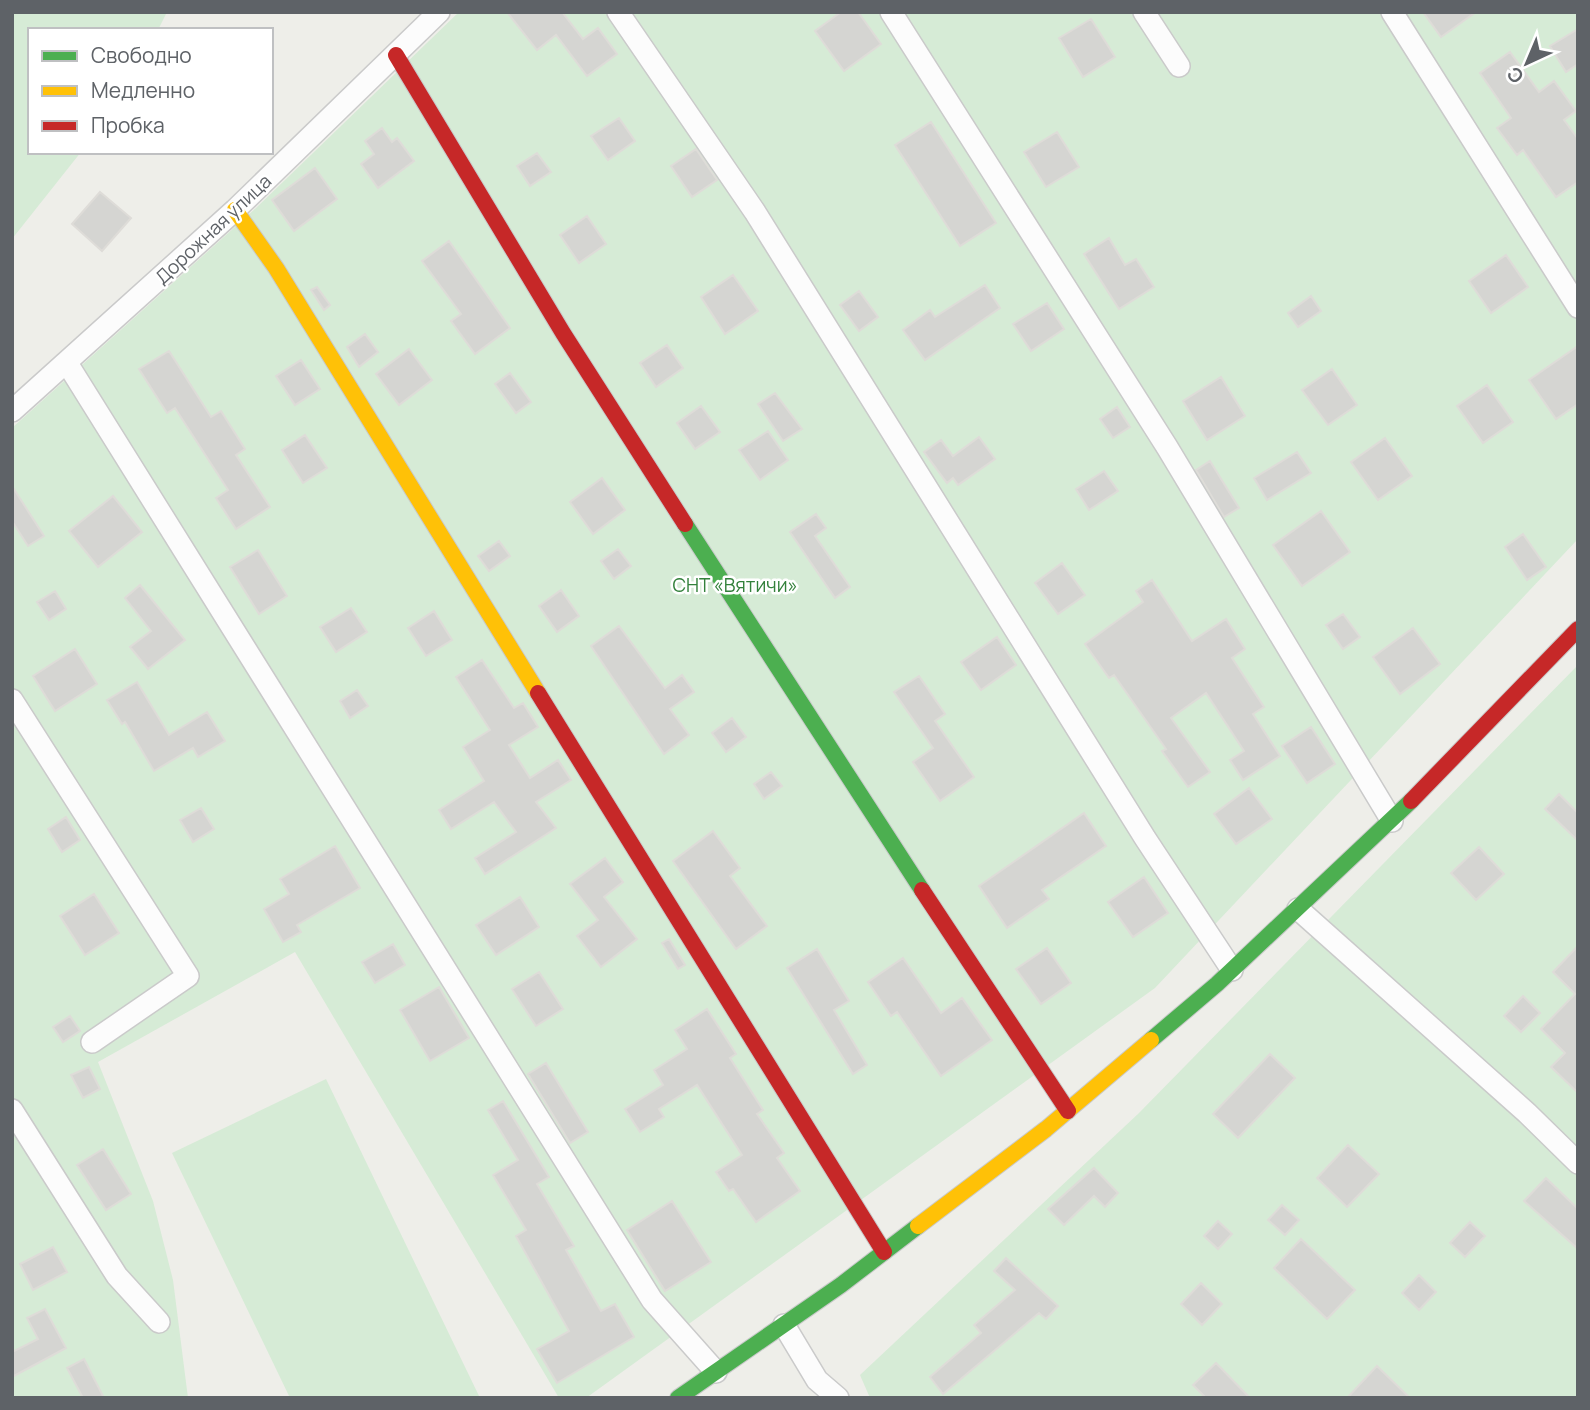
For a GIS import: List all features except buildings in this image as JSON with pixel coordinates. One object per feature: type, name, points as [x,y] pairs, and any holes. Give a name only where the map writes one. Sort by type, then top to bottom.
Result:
[{"type":"street","name":"Дорожная улица","points":[[12,411],[236,210],[439,12]]},
{"type":"street","points":[[618,12],[755,212],[1144,838],[1232,970]]},
{"type":"street","points":[[891,12],[1167,447],[1392,821]]},
{"type":"street","points":[[1144,12],[1179,65]]},
{"type":"street","points":[[1392,12],[1578,307]]},
{"type":"street","points":[[396,55],[563,333],[869,811],[1068,1111]]},
{"type":"street","points":[[236,210],[276,268],[884,1252]]},
{"type":"street","points":[[67,363],[652,1300],[716,1372]]},
{"type":"street","points":[[678,1398],[884,1252],[1068,1111],[1232,970],[1392,821],[1578,629]]},
{"type":"street","points":[[12,700],[188,976],[92,1042]]},
{"type":"street","points":[[1298,908],[1527,1113],[1578,1163]]},
{"type":"street","points":[[12,1110],[117,1276],[159,1322]]},
{"type":"street","points":[[784,1325],[817,1380],[838,1398]]},
{"type":"green space","points":[[12,12],[167,12],[159,28],[28,28],[28,154],[79,154],[12,239]]},
{"type":"green space","name":"СНТ «Вятичи»","points":[[459,12],[1578,12],[1578,539],[1155,988],[586,1398],[559,1398],[295,952],[98,1062],[153,1201],[173,1280],[188,1398],[12,1398],[12,428],[256,208]]},
{"type":"green space","points":[[1578,665],[1578,1398],[870,1398],[860,1375],[1139,1113]]},
{"type":"green space","points":[[326,1079],[480,1398],[290,1398],[172,1153]]},
{"type":"traffic: fast","points":[[685,524],[922,890]]},
{"type":"traffic: fast","points":[[1151,1040],[1217,984],[1411,801]]},
{"type":"traffic: fast","points":[[678,1398],[841,1285],[918,1226]]},
{"type":"traffic: slow","points":[[235,210],[276,268],[538,693]]},
{"type":"traffic: slow","points":[[918,1226],[1046,1129],[1151,1040]]},
{"type":"traffic: jam","points":[[396,55],[563,333],[685,524]]},
{"type":"traffic: jam","points":[[1411,801],[1578,629]]},
{"type":"traffic: jam","points":[[538,693],[884,1252]]},
{"type":"traffic: jam","points":[[922,890],[1068,1111]]}]
